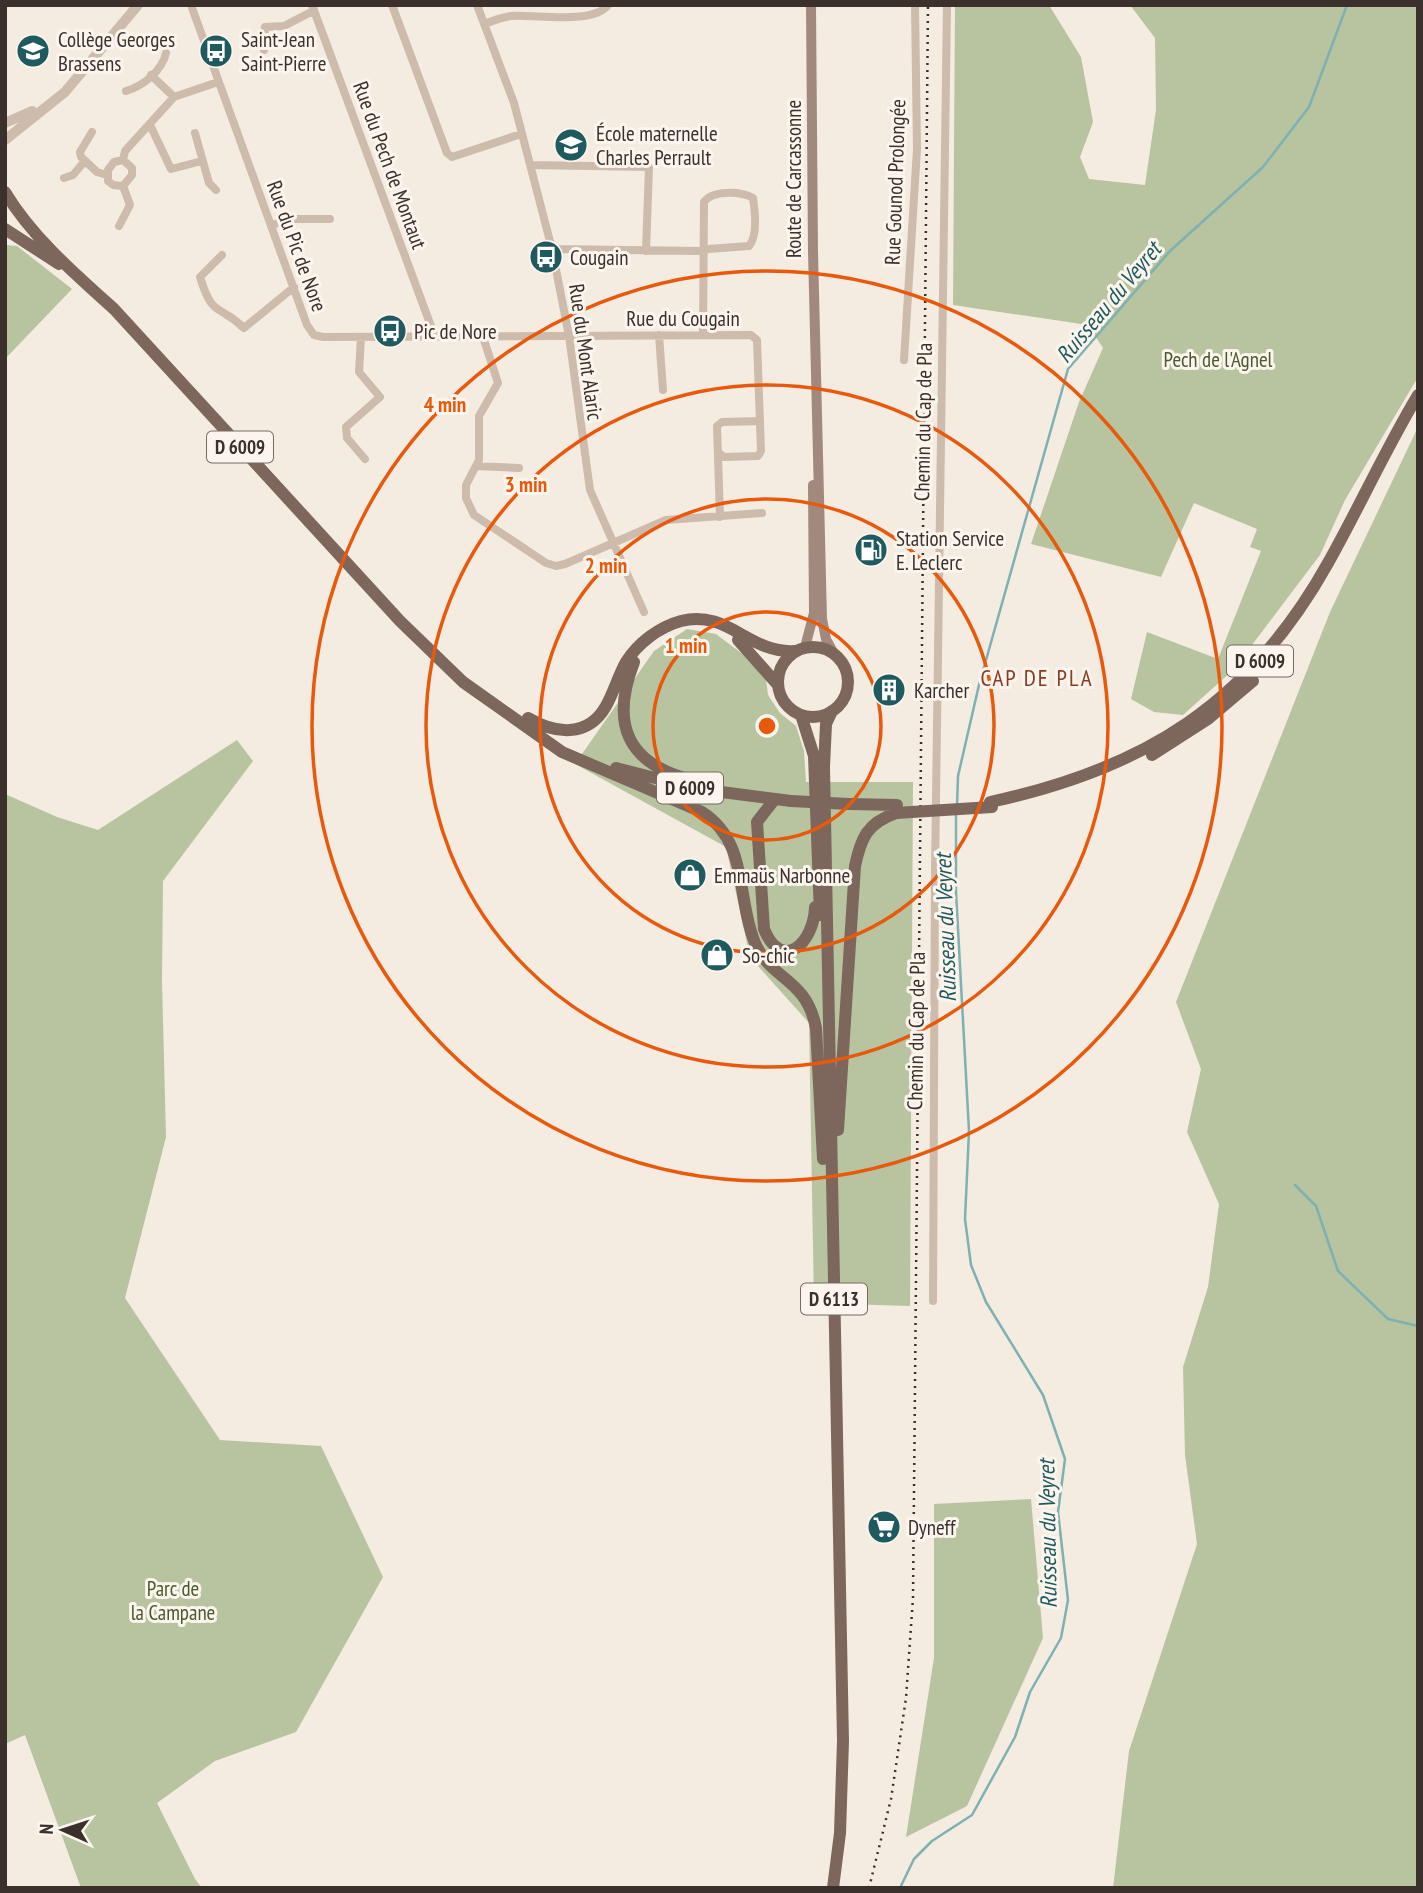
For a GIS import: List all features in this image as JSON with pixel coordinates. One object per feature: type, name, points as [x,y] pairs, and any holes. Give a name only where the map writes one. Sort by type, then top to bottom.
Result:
[{"type":"main road","name":"Route de Carcassonne","points":[[811,5],[815,352],[822,619],[826,639],[834,654]]},
{"type":"main road","name":"D 6009","points":[[5,192],[24,219],[77,276],[114,309],[400,621],[463,682],[535,732],[590,759],[641,776],[698,789],[774,800],[897,809],[991,805],[1036,800],[1093,783],[1174,743],[1253,681],[1306,614],[1418,409]]},
{"type":"main road","name":"D 6009","points":[[5,229],[77,276]]},
{"type":"main road","name":"Route de Carcassonne","points":[[800,649],[814,613],[815,352]]},
{"type":"main road","name":"D 6009","points":[[991,805],[1069,783],[1116,765],[1176,731],[1247,676],[1281,636],[1328,564],[1418,395]]},
{"type":"main road","points":[[400,621],[485,690],[541,726],[562,732],[578,730],[593,722],[606,708],[626,662],[641,643],[669,625],[695,619],[709,621],[731,626],[768,650],[825,649],[834,654],[845,667],[848,686],[845,696],[832,711],[814,717],[802,715],[786,704],[778,685],[748,649],[709,621]]},
{"type":"main road","points":[[641,643],[630,674],[625,712],[630,739],[642,758],[653,767],[672,775],[774,800],[757,822],[758,855],[764,929],[768,940],[783,949],[794,949],[803,944],[814,925],[817,814]]},
{"type":"main road","points":[[778,685],[782,666],[800,649]]},
{"type":"main road","name":"D 6113","points":[[832,711],[826,724],[824,767],[843,1783],[833,1888]]},
{"type":"main road","name":"D 6113","points":[[802,715],[814,756],[817,814],[835,1718],[834,1817],[826,1888]]},
{"type":"main road","points":[[535,732],[562,752],[702,812],[726,834],[737,863],[755,944],[772,966],[798,988],[811,1007],[823,1159]]},
{"type":"main road","points":[[833,1228],[855,866],[863,835],[873,823],[897,809]]},
{"type":"street","points":[[127,18],[132,5]]},
{"type":"street","points":[[5,140],[65,92],[138,5]]},
{"type":"street","name":"Rue du Pic de Nore","points":[[191,5],[307,325],[314,335],[569,336]]},
{"type":"street","points":[[392,5],[447,153],[452,157],[521,134]]},
{"type":"street","name":"Rue du Mont Alaric","points":[[477,5],[514,103],[552,249],[569,336],[590,490],[643,612]]},
{"type":"street","points":[[484,24],[508,16],[581,16],[605,10],[608,5]]},
{"type":"street","name":"Rue Gounod Prolongée","points":[[904,360],[917,149],[915,5]]},
{"type":"street","name":"Chemin du Cap de Pla","points":[[933,1301],[935,871],[947,5]]},
{"type":"street","points":[[264,50],[265,27],[284,26],[312,8]]},
{"type":"street","name":"Rue du Pech de Montaut","points":[[312,8],[435,337]]},
{"type":"street","points":[[126,91],[136,88],[164,64],[166,53]]},
{"type":"street","points":[[151,75],[174,97]]},
{"type":"street","points":[[123,160],[125,151],[174,97],[218,82]]},
{"type":"street","points":[[5,123],[46,105]]},
{"type":"street","points":[[150,125],[171,169],[202,161]]},
{"type":"street","points":[[92,132],[80,152],[84,162],[107,175],[113,185],[123,186]]},
{"type":"street","points":[[195,133],[209,183],[216,190]]},
{"type":"street","points":[[107,175],[114,162],[123,160]]},
{"type":"street","points":[[123,160],[132,168],[132,175],[123,186]]},
{"type":"street","points":[[64,178],[73,175],[84,162]]},
{"type":"street","points":[[531,165],[649,167],[646,251]]},
{"type":"street","points":[[119,226],[130,205],[123,186]]},
{"type":"street","points":[[552,249],[646,251],[704,250],[749,246],[754,240],[753,198],[747,194],[708,197],[704,202],[704,250],[703,333]]},
{"type":"street","points":[[272,225],[292,219],[330,219]]},
{"type":"street","points":[[222,256],[200,277],[206,299],[215,311],[233,318],[244,328],[294,286]]},
{"type":"street","name":"Rue du Cougain","points":[[569,336],[703,333],[751,335],[757,340],[761,451],[758,456],[724,457],[718,452]]},
{"type":"street","points":[[659,335],[663,390]]},
{"type":"street","points":[[361,337],[359,372],[380,397],[345,427],[347,438],[365,459]]},
{"type":"street","points":[[483,337],[498,383],[479,416],[476,466],[466,485],[466,498],[474,515],[545,563],[556,566],[565,564],[666,520],[762,513]]},
{"type":"street","points":[[720,517],[717,426],[722,422],[760,421]]},
{"type":"street","points":[[476,466],[519,468]]},
{"type":"green space","name":"Pech de l'Agnel","points":[[955,5],[1049,5],[1081,57],[1093,122],[1080,157],[1089,179],[1145,185],[1156,110],[1155,38],[1130,5],[1418,5],[1418,377],[1345,500],[1320,555],[1233,670],[1183,715],[1154,712],[1131,699],[1147,632],[1218,659],[1261,551],[1250,547],[1257,529],[1194,503],[1161,577],[1031,544],[1079,402],[1103,348],[1088,325],[953,305]]},
{"type":"green space","points":[[5,245],[17,246],[72,289],[5,359]]},
{"type":"green space","points":[[1418,427],[1418,1888],[1113,1888],[1129,1751],[1197,1544],[1185,1455],[1183,1367],[1208,1287],[1219,1204],[1187,1132],[1201,1069],[1176,1002],[1330,612]]},
{"type":"green space","points":[[687,629],[716,634],[765,671],[768,695],[780,713],[796,726],[804,751],[806,782],[913,782],[910,1306],[814,1303],[809,1023],[750,957],[726,847],[575,764],[654,651]]},
{"type":"green space","name":"Parc de la Campane","points":[[237,740],[253,761],[163,881],[162,981],[166,1137],[125,1298],[220,1440],[321,1446],[383,1577],[296,1732],[215,1761],[157,1803],[202,1888],[81,1888],[25,1735],[5,1744],[5,794],[57,817],[98,830]]},
{"type":"green space","points":[[1031,1499],[1043,1638],[967,1806],[906,1837],[934,1658],[934,1504]]},
{"type":"waterway","name":"Ruisseau du Veyret","points":[[957,806],[958,776],[979,685],[1068,369],[1170,251],[1263,167],[1309,107],[1347,5]]},
{"type":"waterway","name":"Ruisseau du Veyret","points":[[900,1888],[914,1859],[932,1841],[972,1815],[1015,1737],[1030,1692],[1061,1638],[1068,1600],[1058,1512],[1065,1459],[1043,1395],[986,1302],[971,1265],[965,1219],[969,1131],[956,892],[956,813]]},
{"type":"waterway","points":[[1295,1185],[1316,1206],[1338,1271],[1388,1319],[1418,1326]]},
{"type":"railway","points":[[869,1888],[891,1799],[906,1698],[913,1598],[928,5]]},
{"type":"place","name":"Collège Georges Brassens","points":[[33,51]]},
{"type":"place","name":"Saint-Jean Saint-Pierre","points":[[216,51]]},
{"type":"place","name":"École maternelle Charles Perrault","points":[[571,145]]},
{"type":"place","name":"Cougain","points":[[546,257]]},
{"type":"place","name":"Pic de Nore","points":[[390,331]]},
{"type":"place","name":"Station Service E. Leclerc","points":[[871,550]]},
{"type":"place","name":"Karcher","points":[[889,690]]},
{"type":"place","name":"Emmaüs Narbonne","points":[[690,875]]},
{"type":"place","name":"So-chic","points":[[717,955]]},
{"type":"place","name":"Dyneff","points":[[884,1527]]},
{"type":"district","name":"CAP DE PLA","points":[[1037,677]]}]
